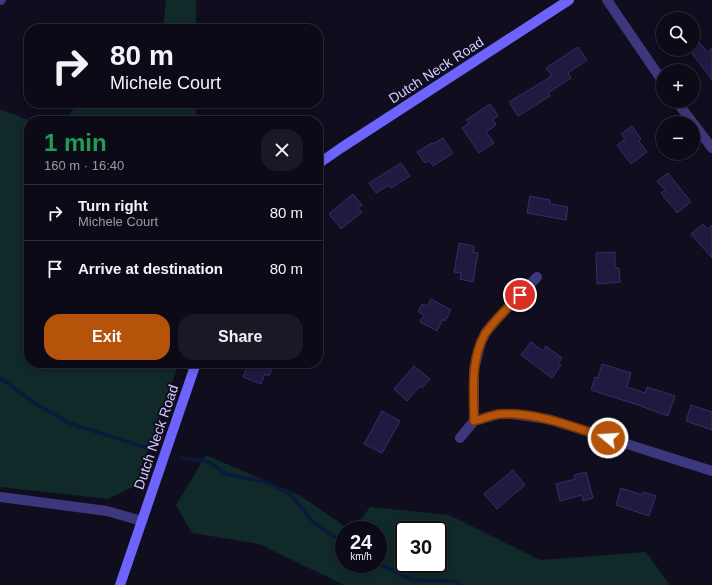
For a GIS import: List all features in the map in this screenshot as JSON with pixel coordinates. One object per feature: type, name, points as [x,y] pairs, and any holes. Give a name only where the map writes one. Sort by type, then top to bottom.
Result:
[{"type":"street","name":"Dutch Neck Road","points":[[323,161],[569,0]]},
{"type":"street","points":[[607,0],[656,72]]},
{"type":"street","points":[[681,108],[688,116]]},
{"type":"street","points":[[700,132],[712,148]]},
{"type":"street","points":[[474,421],[474,370],[481,342],[486,332],[499,316],[537,277]]},
{"type":"street","name":"Dutch Neck Road","points":[[120,585],[194,368]]},
{"type":"street","points":[[460,438],[474,421],[499,414],[512,414],[548,419],[712,471]]},
{"type":"street","points":[[0,497],[107,511],[142,521]]},
{"type":"green space","points":[[166,0],[196,0],[196,24],[163,24]]},
{"type":"green space","points":[[75,108],[196,108],[196,116],[67,116]]},
{"type":"green space","points":[[0,109],[24,118],[24,368],[177,368],[135,486],[108,499],[0,487]]},
{"type":"green space","points":[[206,455],[301,496],[337,521],[335,521],[335,573],[387,573],[387,521],[360,521],[370,507],[449,515],[540,560],[646,552],[670,585],[344,585],[259,544],[192,533],[176,505]]},
{"type":"building","points":[[700,43],[707,52],[712,48],[712,80],[694,56],[700,56]]},
{"type":"building","points":[[578,47],[587,60],[568,73],[571,78],[548,93],[550,96],[518,116],[509,102],[552,76],[546,68]]},
{"type":"building","points":[[490,104],[498,116],[493,119],[496,125],[486,132],[494,143],[479,153],[462,128],[469,123],[466,120]]},
{"type":"building","points":[[632,126],[641,139],[639,141],[647,152],[631,164],[617,145],[625,139],[621,134]]},
{"type":"building","points":[[443,138],[453,153],[433,166],[429,161],[425,163],[417,152]]},
{"type":"building","points":[[401,163],[410,176],[391,188],[389,185],[376,193],[369,183]]},
{"type":"building","points":[[668,173],[691,202],[677,213],[661,193],[665,190],[657,181]]},
{"type":"building","points":[[353,194],[362,205],[358,208],[362,212],[341,229],[329,214]]},
{"type":"building","points":[[530,196],[550,200],[550,204],[568,207],[566,220],[527,213]]},
{"type":"building","points":[[703,224],[707,229],[712,225],[712,258],[691,234]]},
{"type":"building","points":[[459,243],[474,246],[473,252],[478,253],[473,282],[460,279],[461,273],[454,272]]},
{"type":"building","points":[[615,252],[615,268],[619,268],[620,282],[597,284],[596,253]]},
{"type":"building","points":[[431,299],[451,310],[445,321],[443,319],[437,331],[420,322],[424,315],[418,312],[422,304],[427,306]]},
{"type":"building","points":[[531,342],[543,351],[546,346],[562,358],[558,363],[561,365],[552,378],[521,355]]},
{"type":"building","points":[[602,364],[631,373],[627,387],[645,393],[647,387],[675,396],[668,416],[591,390],[595,377],[598,378]]},
{"type":"building","points":[[414,366],[430,379],[422,388],[420,386],[407,401],[394,389]]},
{"type":"building","points":[[247,368],[273,368],[269,376],[265,374],[261,384],[243,377]]},
{"type":"building","points":[[691,405],[712,412],[712,430],[686,421]]},
{"type":"building","points":[[382,411],[400,421],[382,453],[364,444]]},
{"type":"building","points":[[513,470],[525,485],[497,509],[484,494]]},
{"type":"building","points":[[586,472],[593,498],[583,501],[582,495],[560,501],[556,484],[575,479],[574,475]]},
{"type":"building","points":[[621,488],[642,495],[643,492],[656,496],[649,516],[616,505]]},
{"type":"waterway","points":[[0,378],[35,403],[69,423],[150,449]]},
{"type":"waterway","points":[[182,458],[209,462],[226,474],[269,483],[291,495],[315,524],[335,537]]},
{"type":"waterway","points":[[387,568],[412,580],[455,581],[460,585]]},
{"type":"route","points":[[520,295],[499,316],[486,332],[481,342],[474,370],[474,421],[499,414],[530,416],[548,419],[608,438]]}]
